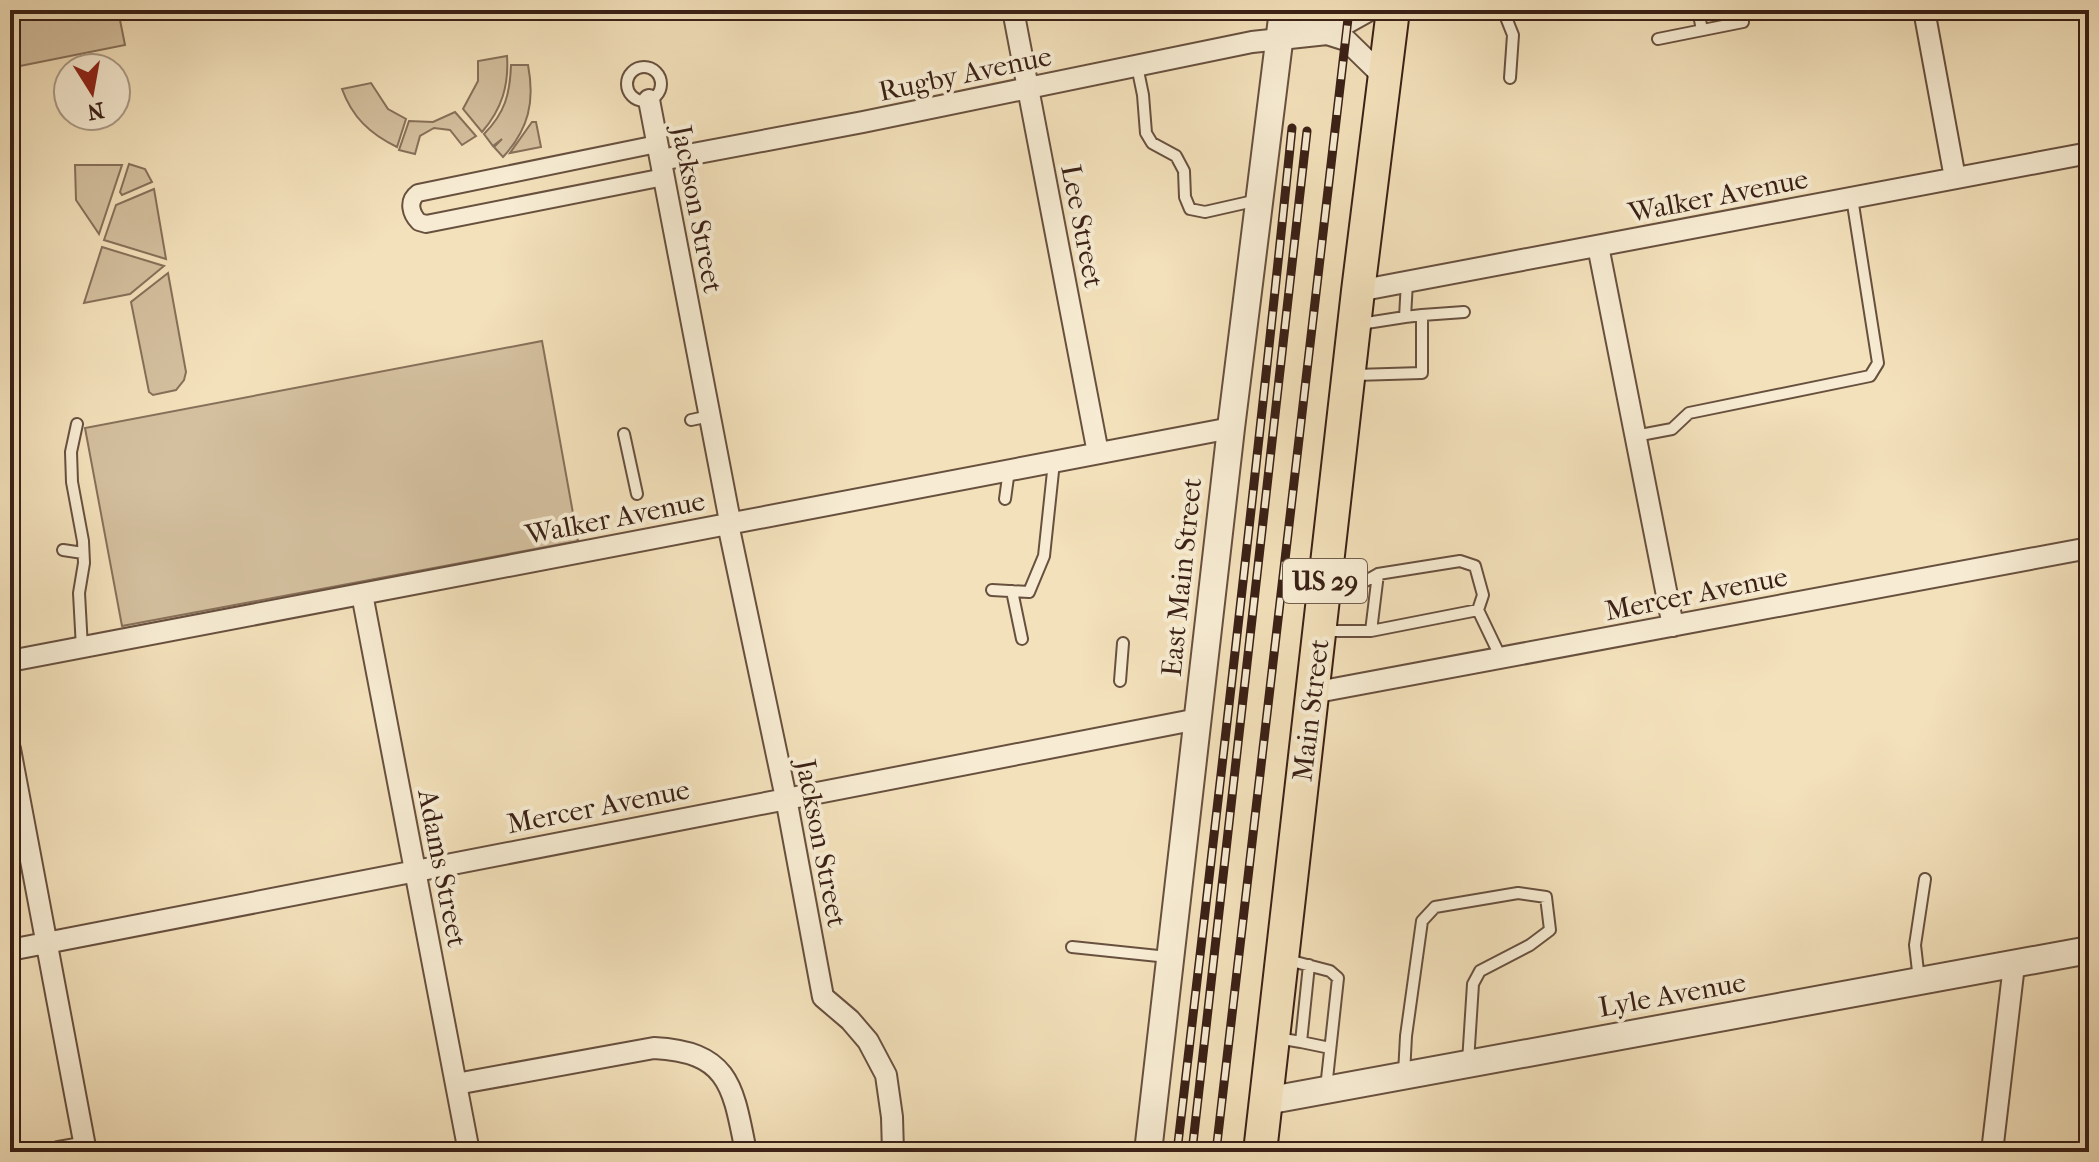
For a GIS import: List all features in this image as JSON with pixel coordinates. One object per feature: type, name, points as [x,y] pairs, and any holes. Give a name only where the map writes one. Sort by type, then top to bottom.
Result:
[{"type":"main road","name":"Main Street","points":[[1260,1152],[1266,1101],[1287,1040],[1296,962],[1312,693],[1393,10]]},
{"type":"street","name":"Lee Street","points":[[1013,10],[1098,453]]},
{"type":"street","name":"East Main Street","points":[[1148,1152],[1160,1006],[1170,958],[1283,10]]},
{"type":"street","name":"Rugby Avenue","points":[[1280,41],[1297,25],[1341,10]]},
{"type":"street","name":"Rugby Avenue","points":[[661,160],[1252,42],[1327,34],[1370,10]]},
{"type":"street","points":[[1924,10],[1955,178]]},
{"type":"street","points":[[1327,34],[1346,40],[1385,78]]},
{"type":"street","name":"Jackson Street","points":[[649,100],[700,418],[729,520],[823,997],[850,1020],[868,1041],[886,1075],[893,1152]]},
{"type":"street","name":"Walker Avenue","points":[[1358,291],[2089,153]]},
{"type":"street","points":[[661,160],[426,224],[419,222],[411,210],[418,193],[661,160]]},
{"type":"street","points":[[1598,246],[1673,626]]},
{"type":"street","name":"Walker Avenue","points":[[10,661],[729,520],[1231,428]]},
{"type":"street","name":"Mercer Avenue","points":[[1312,693],[2089,548]]},
{"type":"street","name":"Adams Street","points":[[362,594],[469,1152]]},
{"type":"street","name":"Mercer Avenue","points":[[10,950],[1198,719]]},
{"type":"street","points":[[10,749],[86,1149],[58,1152]]},
{"type":"street","name":"Lyle Avenue","points":[[1266,1101],[2089,950]]},
{"type":"street","points":[[1992,1152],[2014,965]]},
{"type":"street","points":[[456,1084],[654,1048],[676,1049],[697,1055],[720,1071],[735,1098],[746,1152]]},
{"type":"lane","points":[[1503,10],[1513,35],[1510,78]]},
{"type":"lane","points":[[1698,10],[1702,30]]},
{"type":"lane","points":[[1658,39],[1743,22]]},
{"type":"lane","points":[[1137,66],[1146,133],[1152,143],[1176,156],[1184,171],[1185,197],[1190,209],[1205,212],[1260,199]]},
{"type":"lane","points":[[1635,436],[1672,429],[1689,413],[1870,376],[1878,363],[1852,198]]},
{"type":"lane","points":[[1405,317],[1407,282]]},
{"type":"lane","points":[[1354,325],[1464,312]]},
{"type":"lane","points":[[1349,375],[1422,373],[1422,315]]},
{"type":"lane","points":[[77,424],[71,452],[72,482],[83,553],[79,593],[82,648]]},
{"type":"lane","points":[[624,434],[637,494]]},
{"type":"lane","points":[[992,590],[1029,592],[1044,556],[1054,462]]},
{"type":"lane","points":[[1005,499],[1009,470]]},
{"type":"lane","points":[[63,550],[83,553]]},
{"type":"lane","points":[[1325,583],[1362,583],[1378,574],[1460,561],[1475,566],[1483,595],[1478,610],[1501,658]]},
{"type":"lane","points":[[1371,631],[1378,574]]},
{"type":"lane","points":[[1012,591],[1022,639]]},
{"type":"lane","points":[[1320,631],[1371,631],[1478,610]]},
{"type":"lane","points":[[1120,681],[1123,643]]},
{"type":"lane","points":[[1919,982],[1915,945],[1925,879]]},
{"type":"lane","points":[[1404,1076],[1406,1036],[1422,921],[1435,907],[1518,893],[1546,897],[1550,930],[1530,945],[1480,971],[1473,984],[1468,1064]]},
{"type":"lane","points":[[1072,947],[1170,958]]},
{"type":"lane","points":[[1296,962],[1330,971],[1338,978],[1325,1090]]},
{"type":"lane","points":[[1287,1040],[1330,1048]]},
{"type":"shaded area","points":[[10,10],[118,10],[125,45],[90,52],[52,52],[52,60],[10,68]]},
{"type":"shaded area","points":[[507,56],[503,96],[482,132],[463,109],[478,81],[478,61]]},
{"type":"shaded area","points":[[511,65],[528,65],[530,103],[519,136],[503,157],[494,147],[502,139],[493,146],[484,134],[505,102]]},
{"type":"shaded area","points":[[371,83],[388,109],[406,119],[397,147],[363,124],[342,89]]},
{"type":"shaded area","points":[[455,112],[476,136],[462,145],[450,130],[434,128],[420,136],[415,154],[399,150],[409,121],[433,122]]},
{"type":"shaded area","points":[[532,122],[536,122],[541,147],[510,153]]},
{"type":"shaded area","points":[[129,164],[145,169],[152,182],[122,195],[120,192]]},
{"type":"shaded area","points":[[75,165],[122,165],[99,234],[76,200]]},
{"type":"shaded area","points":[[154,189],[166,259],[104,240],[116,205]]},
{"type":"shaded area","points":[[102,247],[164,266],[130,294],[84,303]]},
{"type":"shaded area","points":[[168,273],[186,372],[176,390],[153,395],[149,392],[131,302]]},
{"type":"shaded area","points":[[542,341],[578,541],[122,626],[85,428]]},
{"type":"railway","points":[[1216,1152],[1349,10]]},
{"type":"railway","points":[[1177,1152],[1292,128]]},
{"type":"railway","points":[[1192,1152],[1307,131]]}]
